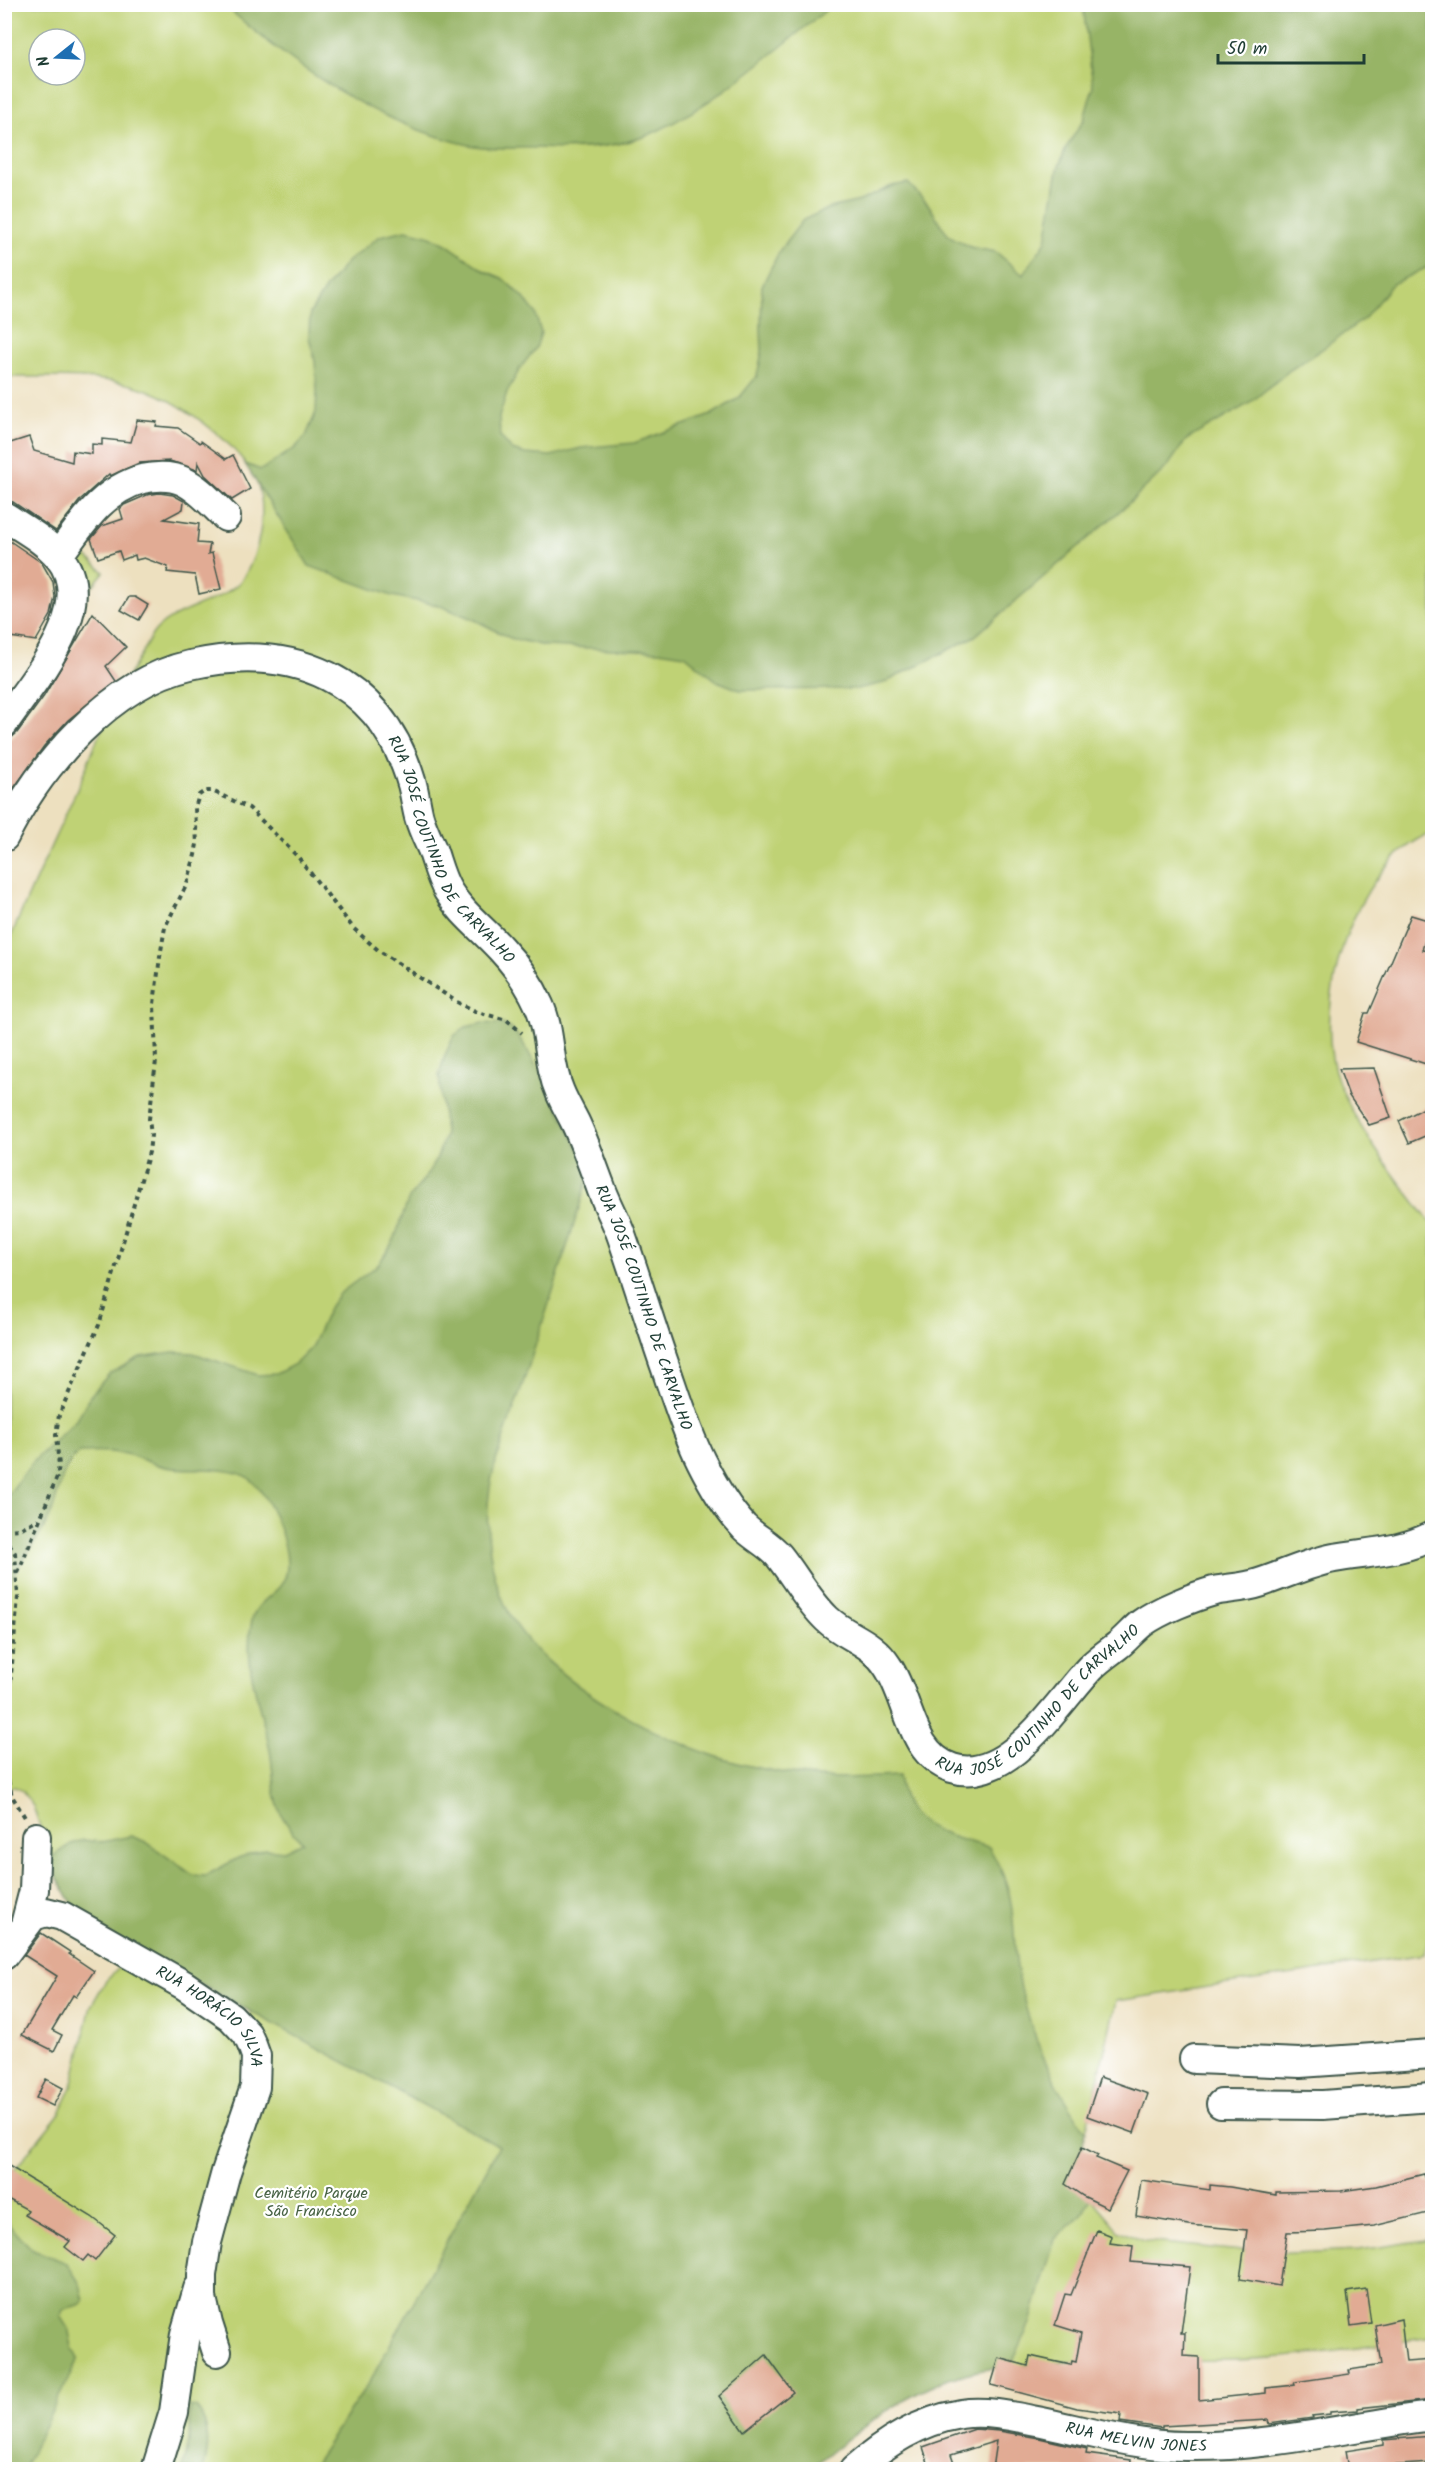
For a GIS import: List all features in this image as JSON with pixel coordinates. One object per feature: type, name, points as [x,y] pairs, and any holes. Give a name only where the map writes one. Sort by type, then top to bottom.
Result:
[{"type":"street","points":[[58,556],[84,519],[102,500],[123,486],[148,478],[172,477],[184,481],[226,517]]},
{"type":"street","points":[[4,516],[58,556],[70,578],[71,611],[51,653],[4,723]]},
{"type":"street","name":"RUA JOSÉ COUTINHO DE CARVALHO","points":[[4,837],[39,780],[64,747],[117,699],[143,682],[174,669],[232,660],[268,659],[298,663],[313,668],[340,684],[370,707],[385,727],[406,769],[414,790],[420,824],[448,891],[463,912],[504,952],[536,997],[543,1012],[549,1036],[551,1066],[560,1093],[582,1138],[619,1229],[682,1417],[702,1464],[737,1519],[754,1536],[777,1553],[827,1620],[858,1638],[885,1661],[901,1689],[922,1747],[941,1763],[960,1770],[970,1770],[990,1766],[1002,1760],[1050,1716],[1093,1664],[1137,1626],[1154,1616],[1211,1592],[1256,1584],[1323,1561],[1399,1548],[1432,1536]]},
{"type":"street","points":[[36,1846],[43,1891],[57,1914]]},
{"type":"street","points":[[25,1925],[34,1890],[36,1846]]},
{"type":"street","points":[[4,1955],[25,1925],[39,1913],[57,1914]]},
{"type":"street","name":"RUA HORÁCIO SILVA","points":[[57,1914],[184,1985],[231,2017],[247,2034],[256,2056],[255,2087],[226,2172],[207,2242],[202,2275],[206,2315],[217,2352]]},
{"type":"street","points":[[1194,2059],[1300,2063],[1432,2054]]},
{"type":"street","points":[[1221,2104],[1323,2105],[1432,2097]]},
{"type":"street","points":[[156,2469],[174,2412],[185,2334],[202,2275]]},
{"type":"street","name":"RUA MELVIN JONES","points":[[854,2469],[881,2446],[898,2436],[926,2424],[963,2414],[1020,2417],[1128,2440],[1184,2446],[1258,2442],[1432,2416]]},
{"type":"path","points":[[18,1573],[50,1496],[59,1466],[56,1435],[59,1415],[99,1325],[149,1152],[149,1119],[156,1069],[154,1004],[160,957],[165,927],[186,884],[198,844],[195,808],[199,795],[205,791],[212,791],[249,808],[271,827],[298,857],[341,915],[378,950],[467,1008],[507,1020],[518,1028],[526,1041]]},
{"type":"path","points":[[4,1530],[20,1529],[35,1522],[40,1516]]},
{"type":"path","points":[[4,1537],[15,1553],[18,1573],[18,1597],[4,1753]]},
{"type":"path","points":[[4,1763],[12,1796],[36,1832],[36,1846]]},
{"type":"green space","name":"Cemitério Parque São Francisco","points":[[5,5],[1432,5],[1432,833],[1404,849],[1380,874],[1360,906],[1345,941],[1334,979],[1330,1017],[1331,1052],[1339,1083],[1348,1102],[1381,1157],[1432,1225],[1432,1922],[1425,1954],[1116,2001],[1075,2179],[1118,2230],[1143,2241],[1270,2254],[1359,2250],[1432,2239],[1432,2337],[1278,2357],[1225,2360],[1076,2361],[975,2371],[939,2383],[899,2403],[844,2441],[810,2469],[310,2469],[314,2462],[309,2470],[5,2469],[5,2181],[60,2113],[72,2087],[91,2006],[105,1982],[119,1968],[129,1967],[141,1970],[238,2037],[251,2012],[115,1938],[75,1908],[58,1879],[33,1806],[22,1791],[15,1787],[5,1787],[5,951],[80,783],[104,723],[145,646],[160,626],[171,618],[235,587],[249,568],[257,545],[262,519],[260,494],[249,468],[205,424],[169,400],[135,386],[70,377],[5,377]]},
{"type":"green space","points":[[224,5],[833,5],[727,89],[657,131],[614,145],[567,149],[477,147],[435,136],[402,123],[370,108],[308,71]]},
{"type":"green space","points":[[1083,5],[1432,5],[1432,265],[1392,284],[1365,318],[1290,370],[1250,403],[1186,440],[1168,466],[1128,504],[975,636],[884,683],[857,689],[740,690],[717,681],[685,655],[659,651],[545,646],[510,638],[438,605],[392,596],[309,566],[245,464],[261,470],[294,449],[306,436],[316,412],[317,390],[315,361],[309,337],[310,313],[325,289],[348,261],[380,236],[406,230],[428,235],[446,244],[485,271],[502,278],[523,297],[535,312],[541,333],[536,348],[521,367],[507,392],[499,417],[500,436],[512,450],[525,454],[551,456],[581,448],[634,443],[711,415],[739,398],[757,376],[762,352],[762,286],[780,250],[803,220],[829,208],[860,201],[892,186],[908,183],[928,204],[948,235],[970,247],[996,252],[1023,275],[1046,241],[1058,169],[1066,148],[1084,119],[1093,87]]},
{"type":"green space","points":[[70,541],[104,572],[72,611]]},
{"type":"green space","points":[[483,1023],[502,1024],[509,1027],[520,1038],[541,1073],[590,1171],[522,1387],[501,1445],[490,1487],[489,1548],[495,1578],[506,1607],[524,1635],[549,1662],[580,1687],[653,1731],[727,1760],[759,1768],[827,1778],[899,1776],[906,1804],[921,1822],[943,1833],[989,1847],[1008,1889],[1021,1989],[1034,2032],[1052,2074],[1086,2131],[1075,2179],[1091,2198],[1083,2213],[1055,2239],[1030,2323],[1011,2366],[961,2375],[940,2382],[900,2402],[862,2427],[810,2469],[310,2469],[369,2383],[499,2146],[115,1938],[75,1908],[58,1879],[51,1857],[71,1844],[83,1840],[102,1842],[131,1836],[146,1842],[193,1875],[205,1876],[238,1858],[265,1849],[284,1851],[302,1842],[284,1820],[277,1804],[270,1750],[251,1669],[249,1653],[254,1613],[284,1581],[287,1563],[286,1551],[277,1523],[257,1486],[250,1479],[234,1472],[167,1467],[118,1453],[80,1452],[69,1464],[61,1480],[51,1514],[9,1583],[5,1594],[5,1499],[33,1462],[77,1419],[90,1396],[109,1374],[140,1357],[173,1352],[193,1353],[258,1375],[276,1374],[295,1364],[311,1348],[330,1306],[339,1294],[379,1264],[394,1240],[409,1198],[437,1158],[445,1135],[439,1075],[445,1055],[454,1036],[466,1027]]},
{"type":"green space","points":[[5,2221],[33,2250],[67,2263],[80,2284],[84,2301],[79,2305],[63,2309],[61,2316],[68,2327],[72,2347],[78,2359],[23,2469],[5,2469]]},
{"type":"green space","points":[[190,2406],[197,2408],[201,2415],[208,2438],[203,2469],[183,2469],[189,2442]]},
{"type":"building","points":[[137,420],[157,422],[156,426],[178,428],[226,459],[233,455],[250,489],[232,500],[205,475],[198,462],[197,470],[170,461],[139,463],[110,476],[109,474],[81,499],[56,531],[13,502],[4,500],[4,445],[29,437],[34,451],[72,462],[73,451],[92,454],[92,444],[102,445],[102,439],[131,442]]},
{"type":"building","points":[[159,493],[173,495],[184,501],[183,509],[164,519],[199,524],[197,543],[210,544],[208,554],[212,553],[221,589],[199,594],[195,575],[167,572],[168,567],[144,558],[136,560],[135,555],[122,560],[119,551],[98,558],[91,539],[102,526],[123,519],[120,509],[124,505],[147,495]]},
{"type":"building","points":[[4,537],[42,563],[53,582],[55,597],[51,615],[36,641],[4,636]]},
{"type":"building","points":[[129,597],[135,597],[148,605],[139,620],[121,610]]},
{"type":"building","points":[[93,613],[126,647],[106,666],[116,681],[68,720],[44,746],[4,802],[4,739],[11,738],[17,733],[44,696]]},
{"type":"building","points":[[1411,915],[1431,921],[1422,950],[1432,951],[1432,1056],[1427,1056],[1426,1064],[1356,1042],[1365,1013],[1369,1013]]},
{"type":"building","points":[[1374,1068],[1391,1118],[1369,1125],[1349,1096],[1339,1069]]},
{"type":"building","points":[[1432,1104],[1432,1133],[1409,1143],[1399,1121]]},
{"type":"building","points":[[41,1933],[94,1971],[76,1997],[73,1995],[52,2030],[62,2035],[54,2051],[22,2035],[57,1976],[24,1955]]},
{"type":"building","points":[[1100,2077],[1148,2094],[1134,2133],[1087,2116]]},
{"type":"building","points":[[46,2079],[63,2088],[53,2106],[36,2098]]},
{"type":"building","points":[[1082,2147],[1098,2155],[1096,2158],[1127,2171],[1108,2208],[1065,2184]]},
{"type":"building","points":[[4,2163],[92,2217],[115,2235],[95,2261],[88,2255],[83,2261],[65,2247],[70,2241],[25,2215],[28,2210],[4,2197]]},
{"type":"building","points":[[1424,2174],[1427,2183],[1432,2182],[1432,2212],[1374,2226],[1287,2232],[1279,2286],[1240,2279],[1247,2230],[1189,2225],[1136,2216],[1141,2180],[1210,2190],[1210,2185],[1230,2187],[1276,2195],[1276,2192],[1341,2191],[1376,2186]]},
{"type":"building","points":[[1097,2230],[1112,2236],[1110,2243],[1133,2246],[1131,2262],[1190,2267],[1181,2333],[1185,2333],[1184,2356],[1199,2357],[1199,2400],[1266,2393],[1266,2388],[1295,2385],[1294,2382],[1350,2374],[1349,2370],[1381,2365],[1375,2325],[1401,2319],[1406,2362],[1432,2360],[1432,2400],[1330,2412],[1330,2414],[1312,2416],[1313,2418],[1269,2424],[1268,2420],[1162,2426],[1162,2428],[1120,2422],[1121,2414],[1077,2408],[991,2385],[999,2358],[1028,2366],[1030,2356],[1071,2365],[1072,2361],[1076,2362],[1081,2333],[1055,2325],[1065,2294],[1071,2295]]},
{"type":"building","points":[[1366,2289],[1371,2323],[1351,2326],[1347,2292]]},
{"type":"building","points":[[766,2355],[793,2392],[744,2431],[719,2396]]},
{"type":"building","points":[[975,2429],[1039,2438],[1087,2449],[1086,2454],[1131,2460],[1130,2469],[992,2469],[996,2441],[951,2455],[956,2469],[930,2469],[923,2447]]},
{"type":"building","points":[[1432,2436],[1432,2463],[1384,2466],[1384,2464],[1348,2469],[1345,2451],[1383,2445],[1383,2440]]}]
